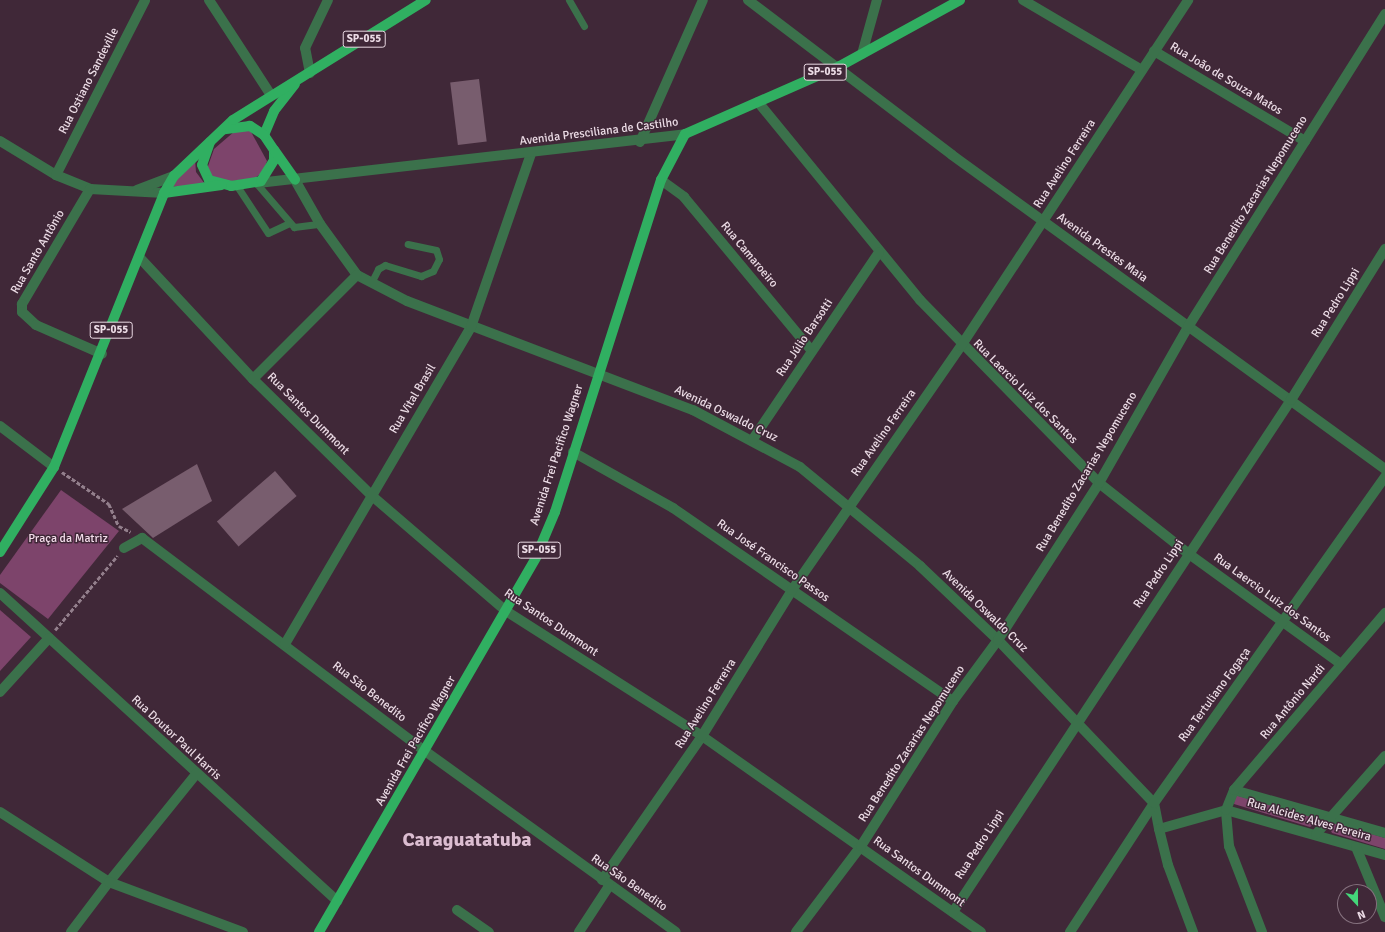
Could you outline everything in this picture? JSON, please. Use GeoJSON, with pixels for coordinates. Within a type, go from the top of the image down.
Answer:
{"type":"FeatureCollection","features":[{"type":"Feature","properties":{"kind":"main road","name":"SP-055"},"geometry":{"type":"LineString","coordinates":[[0,552],[54,466],[102,354],[164,193],[174,176],[211,138],[222,129],[271,95],[305,76],[426,0]]}},
{"type":"Feature","properties":{"kind":"main road","name":"Avenida Presciliana de Castilho"},"geometry":{"type":"LineString","coordinates":[[686,134],[840,66],[960,0]]}},
{"type":"Feature","properties":{"kind":"main road","name":"SP-055"},"geometry":{"type":"LineString","coordinates":[[264,135],[274,111],[305,76]]}},
{"type":"Feature","properties":{"kind":"main road"},"geometry":{"type":"LineString","coordinates":[[222,129],[250,126],[264,135],[295,180]]}},
{"type":"Feature","properties":{"kind":"main road","name":"Avenida Frei Pacifico Wagner"},"geometry":{"type":"LineString","coordinates":[[319,932],[506,611],[542,544],[661,180],[686,134]]}},
{"type":"Feature","properties":{"kind":"main road"},"geometry":{"type":"LineString","coordinates":[[211,138],[203,170],[209,180],[221,185]]}},
{"type":"Feature","properties":{"kind":"main road"},"geometry":{"type":"LineString","coordinates":[[164,193],[221,185],[237,186],[257,183],[273,165],[274,150]]}},
{"type":"Feature","properties":{"kind":"street","name":"Rua Ostiano Sandeville"},"geometry":{"type":"LineString","coordinates":[[56,175],[145,0]]}},
{"type":"Feature","properties":{"kind":"street"},"geometry":{"type":"LineString","coordinates":[[209,0],[271,95]]}},
{"type":"Feature","properties":{"kind":"street"},"geometry":{"type":"LineString","coordinates":[[305,76],[305,48],[328,0]]}},
{"type":"Feature","properties":{"kind":"street"},"geometry":{"type":"LineString","coordinates":[[640,142],[703,0]]}},
{"type":"Feature","properties":{"kind":"street","name":"Avenida Prestes Maia"},"geometry":{"type":"LineString","coordinates":[[748,0],[840,66],[1043,221],[1385,469]]}},
{"type":"Feature","properties":{"kind":"street"},"geometry":{"type":"LineString","coordinates":[[862,54],[877,0]]}},
{"type":"Feature","properties":{"kind":"street"},"geometry":{"type":"LineString","coordinates":[[1023,0],[1142,70]]}},
{"type":"Feature","properties":{"kind":"street","name":"Rua Avelino Ferreira"},"geometry":{"type":"LineString","coordinates":[[579,932],[605,883],[702,736],[792,590],[848,507],[961,346],[1188,0]]}},
{"type":"Feature","properties":{"kind":"street","name":"Rua Benedito Zacarias Nepomuceno"},"geometry":{"type":"LineString","coordinates":[[796,932],[861,846],[953,701],[998,640],[1098,483],[1188,327],[1385,14]]}},
{"type":"Feature","properties":{"kind":"street","name":"Rua João de Souza Matos"},"geometry":{"type":"LineString","coordinates":[[1154,52],[1305,141]]}},
{"type":"Feature","properties":{"kind":"street","name":"Rua Laercio Luiz dos Santos"},"geometry":{"type":"LineString","coordinates":[[758,102],[879,252],[961,346],[1098,483],[1189,554],[1341,664]]}},
{"type":"Feature","properties":{"kind":"street","name":"Avenida Presciliana de Castilho"},"geometry":{"type":"LineString","coordinates":[[257,183],[640,142],[686,134]]}},
{"type":"Feature","properties":{"kind":"street"},"geometry":{"type":"LineString","coordinates":[[0,141],[56,175],[90,189],[164,193]]}},
{"type":"Feature","properties":{"kind":"street","name":"Rua Vital Brasil"},"geometry":{"type":"LineString","coordinates":[[285,644],[371,495],[472,327],[531,154]]}},
{"type":"Feature","properties":{"kind":"street"},"geometry":{"type":"LineString","coordinates":[[135,191],[174,176]]}},
{"type":"Feature","properties":{"kind":"street","name":"Avenida Oswaldo Cruz"},"geometry":{"type":"LineString","coordinates":[[295,180],[320,224],[357,275],[371,283],[472,327],[597,372],[693,410],[753,439],[800,467],[920,566],[998,640],[1077,720],[1154,803]]}},
{"type":"Feature","properties":{"kind":"street","name":"Rua Camaroeiro"},"geometry":{"type":"LineString","coordinates":[[661,180],[684,197],[812,351]]}},
{"type":"Feature","properties":{"kind":"street","name":"Rua Santo Antônio"},"geometry":{"type":"LineString","coordinates":[[90,189],[22,304],[22,312],[36,325],[102,354]]}},
{"type":"Feature","properties":{"kind":"street","name":"Rua Pedro Lippi"},"geometry":{"type":"LineString","coordinates":[[953,912],[1077,720],[1291,400],[1385,250]]}},
{"type":"Feature","properties":{"kind":"street","name":"Rua Júlio Barsotti"},"geometry":{"type":"LineString","coordinates":[[753,439],[879,252]]}},
{"type":"Feature","properties":{"kind":"street","name":"Rua Santos Dummont"},"geometry":{"type":"LineString","coordinates":[[140,258],[253,379],[371,495],[506,611],[702,736],[861,846],[981,932]]}},
{"type":"Feature","properties":{"kind":"street"},"geometry":{"type":"LineString","coordinates":[[253,379],[357,275]]}},
{"type":"Feature","properties":{"kind":"street"},"geometry":{"type":"LineString","coordinates":[[0,426],[54,466]]}},
{"type":"Feature","properties":{"kind":"street","name":"Rua José Francisco Passos"},"geometry":{"type":"LineString","coordinates":[[573,452],[673,508],[953,701]]}},
{"type":"Feature","properties":{"kind":"street","name":"Rua Tertuliano Fogaça"},"geometry":{"type":"LineString","coordinates":[[1070,932],[1154,803],[1385,477]]}},
{"type":"Feature","properties":{"kind":"street"},"geometry":{"type":"LineString","coordinates":[[124,548],[142,538]]}},
{"type":"Feature","properties":{"kind":"street","name":"Rua São Benedito"},"geometry":{"type":"LineString","coordinates":[[142,538],[285,644],[425,751],[605,883],[676,932]]}},
{"type":"Feature","properties":{"kind":"street","name":"Rua Doutor Paul Harris"},"geometry":{"type":"LineString","coordinates":[[0,592],[196,774],[337,901]]}},
{"type":"Feature","properties":{"kind":"street","name":"Rua Antônio Nardi"},"geometry":{"type":"LineString","coordinates":[[1226,810],[1234,790],[1385,613]]}},
{"type":"Feature","properties":{"kind":"street"},"geometry":{"type":"LineString","coordinates":[[0,692],[49,638]]}},
{"type":"Feature","properties":{"kind":"street"},"geometry":{"type":"LineString","coordinates":[[1316,834],[1333,818],[1385,756]]}},
{"type":"Feature","properties":{"kind":"street"},"geometry":{"type":"LineString","coordinates":[[71,932],[109,882],[196,774]]}},
{"type":"Feature","properties":{"kind":"street","name":"Rua Alcides Alves Pereira"},"geometry":{"type":"LineString","coordinates":[[1234,790],[1385,834]]}},
{"type":"Feature","properties":{"kind":"street"},"geometry":{"type":"LineString","coordinates":[[1154,803],[1168,865],[1193,932]]}},
{"type":"Feature","properties":{"kind":"street"},"geometry":{"type":"LineString","coordinates":[[1159,829],[1226,810],[1228,846],[1262,932]]}},
{"type":"Feature","properties":{"kind":"street","name":"Rua Alcides Alves Pereira"},"geometry":{"type":"LineString","coordinates":[[1226,810],[1316,834],[1385,855]]}},
{"type":"Feature","properties":{"kind":"street"},"geometry":{"type":"LineString","coordinates":[[0,812],[109,882],[243,932]]}},
{"type":"Feature","properties":{"kind":"street"},"geometry":{"type":"LineString","coordinates":[[1356,847],[1385,917]]}},
{"type":"Feature","properties":{"kind":"street"},"geometry":{"type":"LineString","coordinates":[[457,910],[489,932]]}},
{"type":"Feature","properties":{"kind":"lane"},"geometry":{"type":"LineString","coordinates":[[569,0],[584,26]]}},
{"type":"Feature","properties":{"kind":"lane"},"geometry":{"type":"LineString","coordinates":[[257,183],[289,223],[299,229],[320,224]]}},
{"type":"Feature","properties":{"kind":"lane"},"geometry":{"type":"LineString","coordinates":[[237,186],[268,233],[289,223]]}},
{"type":"Feature","properties":{"kind":"lane"},"geometry":{"type":"LineString","coordinates":[[371,283],[378,269],[385,265],[421,276],[433,271],[439,259],[436,250],[408,244]]}},
{"type":"Feature","properties":{"kind":"path"},"geometry":{"type":"LineString","coordinates":[[54,466],[109,504],[119,526],[142,538]]}},
{"type":"Feature","properties":{"kind":"path"},"geometry":{"type":"LineString","coordinates":[[49,638],[124,548]]}},
{"type":"Feature","properties":{"kind":"green space"},"geometry":{"type":"Polygon","coordinates":[[[250,130],[267,161],[263,172],[255,178],[226,182],[212,177],[207,169],[214,149],[235,131],[250,130]]]}},
{"type":"Feature","properties":{"kind":"green space"},"geometry":{"type":"Polygon","coordinates":[[[195,159],[196,172],[205,184],[171,187],[195,159]]]}},
{"type":"Feature","properties":{"kind":"green space","name":"Praça da Matriz"},"geometry":{"type":"Polygon","coordinates":[[[61,490],[119,531],[48,619],[0,583],[0,575],[61,490]]]}},
{"type":"Feature","properties":{"kind":"green space"},"geometry":{"type":"Polygon","coordinates":[[[0,610],[31,637],[0,671],[0,610]]]}},
{"type":"Feature","properties":{"kind":"green space"},"geometry":{"type":"Polygon","coordinates":[[[1235,795],[1313,817],[1315,824],[1310,827],[1234,804],[1235,795]]]}},
{"type":"Feature","properties":{"kind":"green space"},"geometry":{"type":"Polygon","coordinates":[[[1335,823],[1385,838],[1385,849],[1332,833],[1329,826],[1335,823]]]}},
{"type":"Feature","properties":{"kind":"building"},"geometry":{"type":"Polygon","coordinates":[[[479,79],[487,142],[458,145],[450,83],[479,79]]]}},
{"type":"Feature","properties":{"kind":"building"},"geometry":{"type":"Polygon","coordinates":[[[197,464],[212,501],[153,538],[122,509],[197,464]]]}},
{"type":"Feature","properties":{"kind":"building"},"geometry":{"type":"Polygon","coordinates":[[[275,471],[297,496],[239,546],[217,522],[275,471]]]}},
{"type":"Feature","properties":{"kind":"district","name":"Caraguatatuba"},"geometry":{"type":"Point","coordinates":[467,839]}}]}
